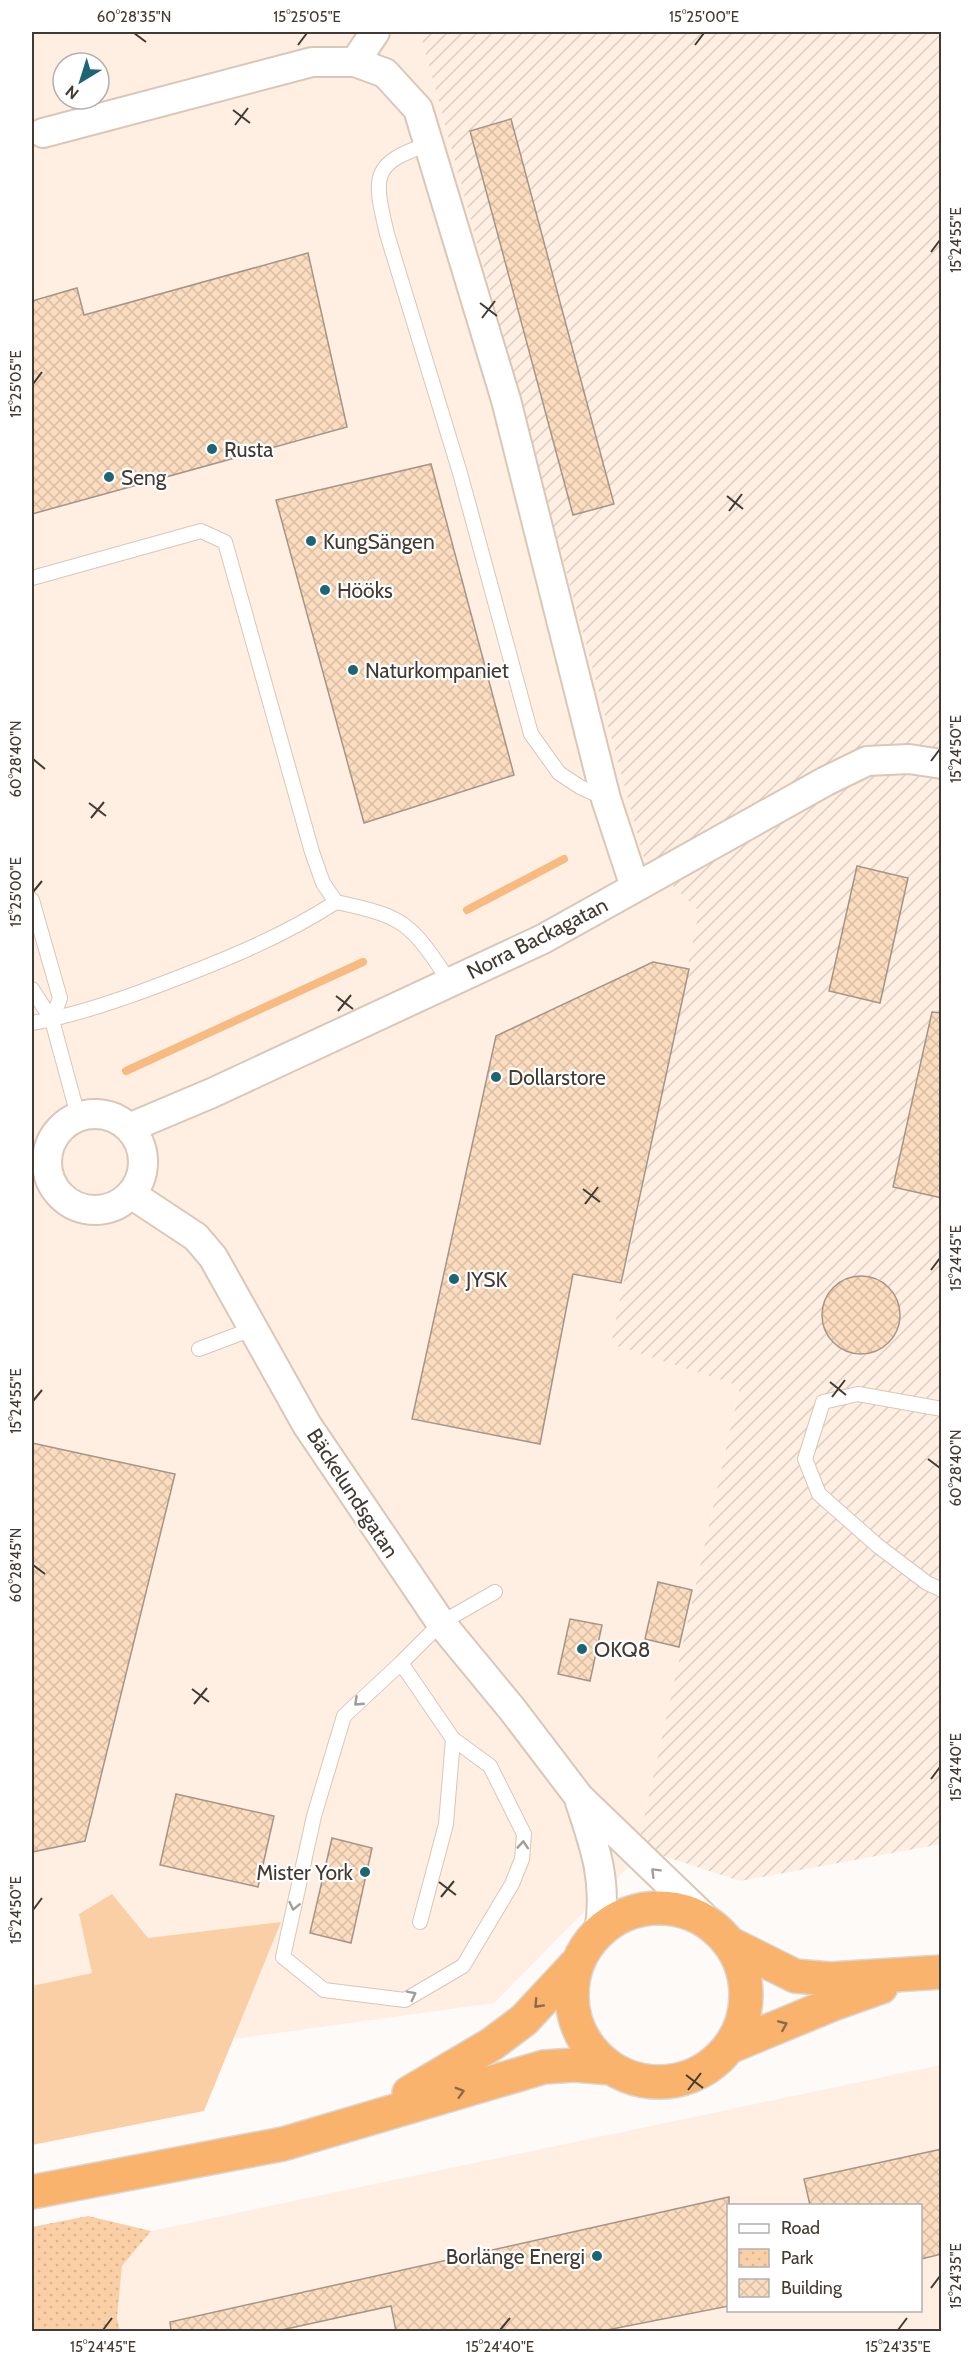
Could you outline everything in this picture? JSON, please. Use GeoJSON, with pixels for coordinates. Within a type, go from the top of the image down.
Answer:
{"type":"FeatureCollection","features":[{"type":"Feature","properties":{"kind":"highway"},"geometry":{"type":"LineString","coordinates":[[363,2120],[492,2044],[524,2020],[578,1962],[599,1931],[620,1917],[643,1909],[660,1908],[692,1914],[721,1935],[795,1976],[830,1979],[930,1972]]}},
{"type":"Feature","properties":{"kind":"highway"},"geometry":{"type":"LineString","coordinates":[[578,1962],[573,1981],[575,2021],[595,2055],[611,2068],[641,2081],[674,2081],[705,2070],[729,2047],[739,2031],[747,1995],[739,1959],[721,1935]]}},
{"type":"Feature","properties":{"kind":"highway"},"geometry":{"type":"LineString","coordinates":[[729,2047],[833,2004],[930,1972]]}},
{"type":"Feature","properties":{"kind":"highway"},"geometry":{"type":"LineString","coordinates":[[32,2192],[284,2144],[544,2067],[574,2065],[611,2068]]}},
{"type":"Feature","properties":{"kind":"street"},"geometry":{"type":"LineString","coordinates":[[355,62],[375,32]]}},
{"type":"Feature","properties":{"kind":"street"},"geometry":{"type":"LineString","coordinates":[[37,135],[312,62],[355,62],[385,73],[418,109],[506,400],[606,799],[636,887]]}},
{"type":"Feature","properties":{"kind":"street","name":"Norra Backagatan"},"geometry":{"type":"LineString","coordinates":[[129,1128],[212,1093],[543,939],[826,781],[867,761],[909,759],[942,764]]}},
{"type":"Feature","properties":{"kind":"street"},"geometry":{"type":"LineString","coordinates":[[105,1115],[129,1128],[138,1140],[142,1154],[141,1175],[131,1194],[119,1204],[103,1210],[87,1210],[71,1204],[41,1184],[54,1135],[65,1124],[78,1116],[105,1115]]}},
{"type":"Feature","properties":{"kind":"street","name":"Bäckelundsgatan"},"geometry":{"type":"LineString","coordinates":[[131,1194],[196,1237],[213,1257],[255,1328],[307,1425],[441,1623],[512,1709],[579,1797],[721,1935]]}},
{"type":"Feature","properties":{"kind":"street","name":"Bäckelundsgatan"},"geometry":{"type":"LineString","coordinates":[[579,1797],[599,1858],[603,1884],[604,1906],[599,1931]]}},
{"type":"Feature","properties":{"kind":"lane"},"geometry":{"type":"LineString","coordinates":[[430,144],[409,151],[386,164],[379,177],[379,198],[387,234],[460,473],[531,734],[559,773],[580,787],[606,799]]}},
{"type":"Feature","properties":{"kind":"lane"},"geometry":{"type":"LineString","coordinates":[[32,578],[201,531],[225,542],[312,852],[323,883],[336,902]]}},
{"type":"Feature","properties":{"kind":"lane"},"geometry":{"type":"LineString","coordinates":[[32,900],[60,998],[52,1020]]}},
{"type":"Feature","properties":{"kind":"lane"},"geometry":{"type":"LineString","coordinates":[[32,1023],[52,1020],[129,997],[206,968],[260,944],[336,902],[382,912],[405,923],[425,945],[450,982]]}},
{"type":"Feature","properties":{"kind":"lane"},"geometry":{"type":"LineString","coordinates":[[32,989],[52,1020],[78,1116]]}},
{"type":"Feature","properties":{"kind":"lane"},"geometry":{"type":"LineString","coordinates":[[199,1350],[255,1328]]}},
{"type":"Feature","properties":{"kind":"lane"},"geometry":{"type":"LineString","coordinates":[[942,1408],[858,1394],[823,1402],[805,1459],[819,1494],[878,1546],[927,1583],[942,1590]]}},
{"type":"Feature","properties":{"kind":"lane"},"geometry":{"type":"LineString","coordinates":[[401,1663],[453,1739],[490,1766],[524,1834],[522,1859],[512,1884],[462,1966],[405,2000],[324,1990],[283,1957],[314,1816],[344,1716],[441,1623],[495,1592]]}},
{"type":"Feature","properties":{"kind":"lane"},"geometry":{"type":"LineString","coordinates":[[420,1922],[446,1824],[453,1739]]}},
{"type":"Feature","properties":{"kind":"shaded area"},"geometry":{"type":"Polygon","coordinates":[[[32,32],[420,32],[644,858],[699,911],[611,1344],[740,1385],[640,1836],[645,1850],[494,2003],[32,2067],[32,32]]]}},
{"type":"Feature","properties":{"kind":"shaded area"},"geometry":{"type":"Polygon","coordinates":[[[420,32],[941,32],[941,1844],[740,1881],[645,1850],[640,1836],[740,1386],[611,1344],[699,911],[644,858],[420,32]]]}},
{"type":"Feature","properties":{"kind":"shaded area"},"geometry":{"type":"Polygon","coordinates":[[[941,2065],[941,2331],[120,2332],[117,2318],[122,2266],[151,2231],[941,2065]]]}},
{"type":"Feature","properties":{"kind":"green space"},"geometry":{"type":"Polygon","coordinates":[[[112,1894],[148,1938],[281,1922],[204,2111],[32,2145],[32,1986],[92,1973],[79,1914],[112,1894]]]}},
{"type":"Feature","properties":{"kind":"green space"},"geometry":{"type":"Polygon","coordinates":[[[88,2216],[151,2231],[122,2266],[117,2318],[120,2331],[32,2331],[32,2227],[88,2216]]]}},
{"type":"Feature","properties":{"kind":"building"},"geometry":{"type":"Polygon","coordinates":[[[511,119],[614,504],[573,515],[470,131],[511,119]]]}},
{"type":"Feature","properties":{"kind":"building"},"geometry":{"type":"Polygon","coordinates":[[[308,253],[347,427],[32,514],[32,301],[77,288],[84,315],[308,253]]]}},
{"type":"Feature","properties":{"kind":"building"},"geometry":{"type":"Polygon","coordinates":[[[431,464],[514,775],[364,823],[276,500],[431,464]]]}},
{"type":"Feature","properties":{"kind":"building"},"geometry":{"type":"Polygon","coordinates":[[[857,866],[908,878],[880,1003],[829,991],[857,866]]]}},
{"type":"Feature","properties":{"kind":"building"},"geometry":{"type":"Polygon","coordinates":[[[653,962],[689,969],[621,1283],[573,1274],[540,1444],[412,1419],[496,1036],[653,962]]]}},
{"type":"Feature","properties":{"kind":"building"},"geometry":{"type":"Polygon","coordinates":[[[932,1012],[942,1013],[942,1198],[893,1187],[932,1012]]]}},
{"type":"Feature","properties":{"kind":"building"},"geometry":{"type":"Polygon","coordinates":[[[861,1276],[876,1279],[889,1287],[897,1300],[900,1315],[897,1330],[889,1343],[876,1351],[861,1354],[846,1351],[833,1343],[825,1330],[822,1315],[825,1300],[833,1287],[846,1279],[861,1276]]]}},
{"type":"Feature","properties":{"kind":"building"},"geometry":{"type":"Polygon","coordinates":[[[32,1443],[175,1474],[85,1841],[32,1852],[32,1443]]]}},
{"type":"Feature","properties":{"kind":"building"},"geometry":{"type":"Polygon","coordinates":[[[658,1582],[692,1590],[679,1647],[645,1639],[658,1582]]]}},
{"type":"Feature","properties":{"kind":"building"},"geometry":{"type":"Polygon","coordinates":[[[570,1619],[602,1625],[590,1681],[558,1674],[570,1619]]]}},
{"type":"Feature","properties":{"kind":"building"},"geometry":{"type":"Polygon","coordinates":[[[176,1794],[274,1816],[258,1887],[160,1865],[176,1794]]]}},
{"type":"Feature","properties":{"kind":"building"},"geometry":{"type":"Polygon","coordinates":[[[332,1838],[372,1848],[351,1943],[310,1933],[332,1838]]]}},
{"type":"Feature","properties":{"kind":"building"},"geometry":{"type":"Polygon","coordinates":[[[942,2149],[942,2254],[922,2259],[922,2204],[810,2204],[804,2179],[942,2149]]]}},
{"type":"Feature","properties":{"kind":"building","name":"Borlänge Energi"},"geometry":{"type":"Polygon","coordinates":[[[729,2197],[729,2204],[727,2204],[727,2306],[602,2331],[396,2331],[391,2306],[277,2331],[171,2331],[170,2322],[729,2197]]]}},
{"type":"Feature","properties":{"kind":"waterway"},"geometry":{"type":"LineString","coordinates":[[467,910],[564,859]]}},
{"type":"Feature","properties":{"kind":"waterway"},"geometry":{"type":"LineString","coordinates":[[126,1071],[363,962]]}},
{"type":"Feature","properties":{"kind":"place","name":"Rusta"},"geometry":{"type":"Point","coordinates":[212,449]}},
{"type":"Feature","properties":{"kind":"place","name":"Seng"},"geometry":{"type":"Point","coordinates":[109,477]}},
{"type":"Feature","properties":{"kind":"place","name":"KungSängen"},"geometry":{"type":"Point","coordinates":[311,541]}},
{"type":"Feature","properties":{"kind":"place","name":"Hööks"},"geometry":{"type":"Point","coordinates":[325,590]}},
{"type":"Feature","properties":{"kind":"place","name":"Naturkompaniet"},"geometry":{"type":"Point","coordinates":[353,670]}},
{"type":"Feature","properties":{"kind":"place","name":"Dollarstore"},"geometry":{"type":"Point","coordinates":[496,1077]}},
{"type":"Feature","properties":{"kind":"place","name":"JYSK"},"geometry":{"type":"Point","coordinates":[454,1279]}},
{"type":"Feature","properties":{"kind":"place","name":"OKQ8"},"geometry":{"type":"Point","coordinates":[582,1649]}},
{"type":"Feature","properties":{"kind":"place","name":"Mister York"},"geometry":{"type":"Point","coordinates":[365,1872]}},
{"type":"Feature","properties":{"kind":"place","name":"Borlänge Energi"},"geometry":{"type":"Point","coordinates":[597,2256]}}]}
